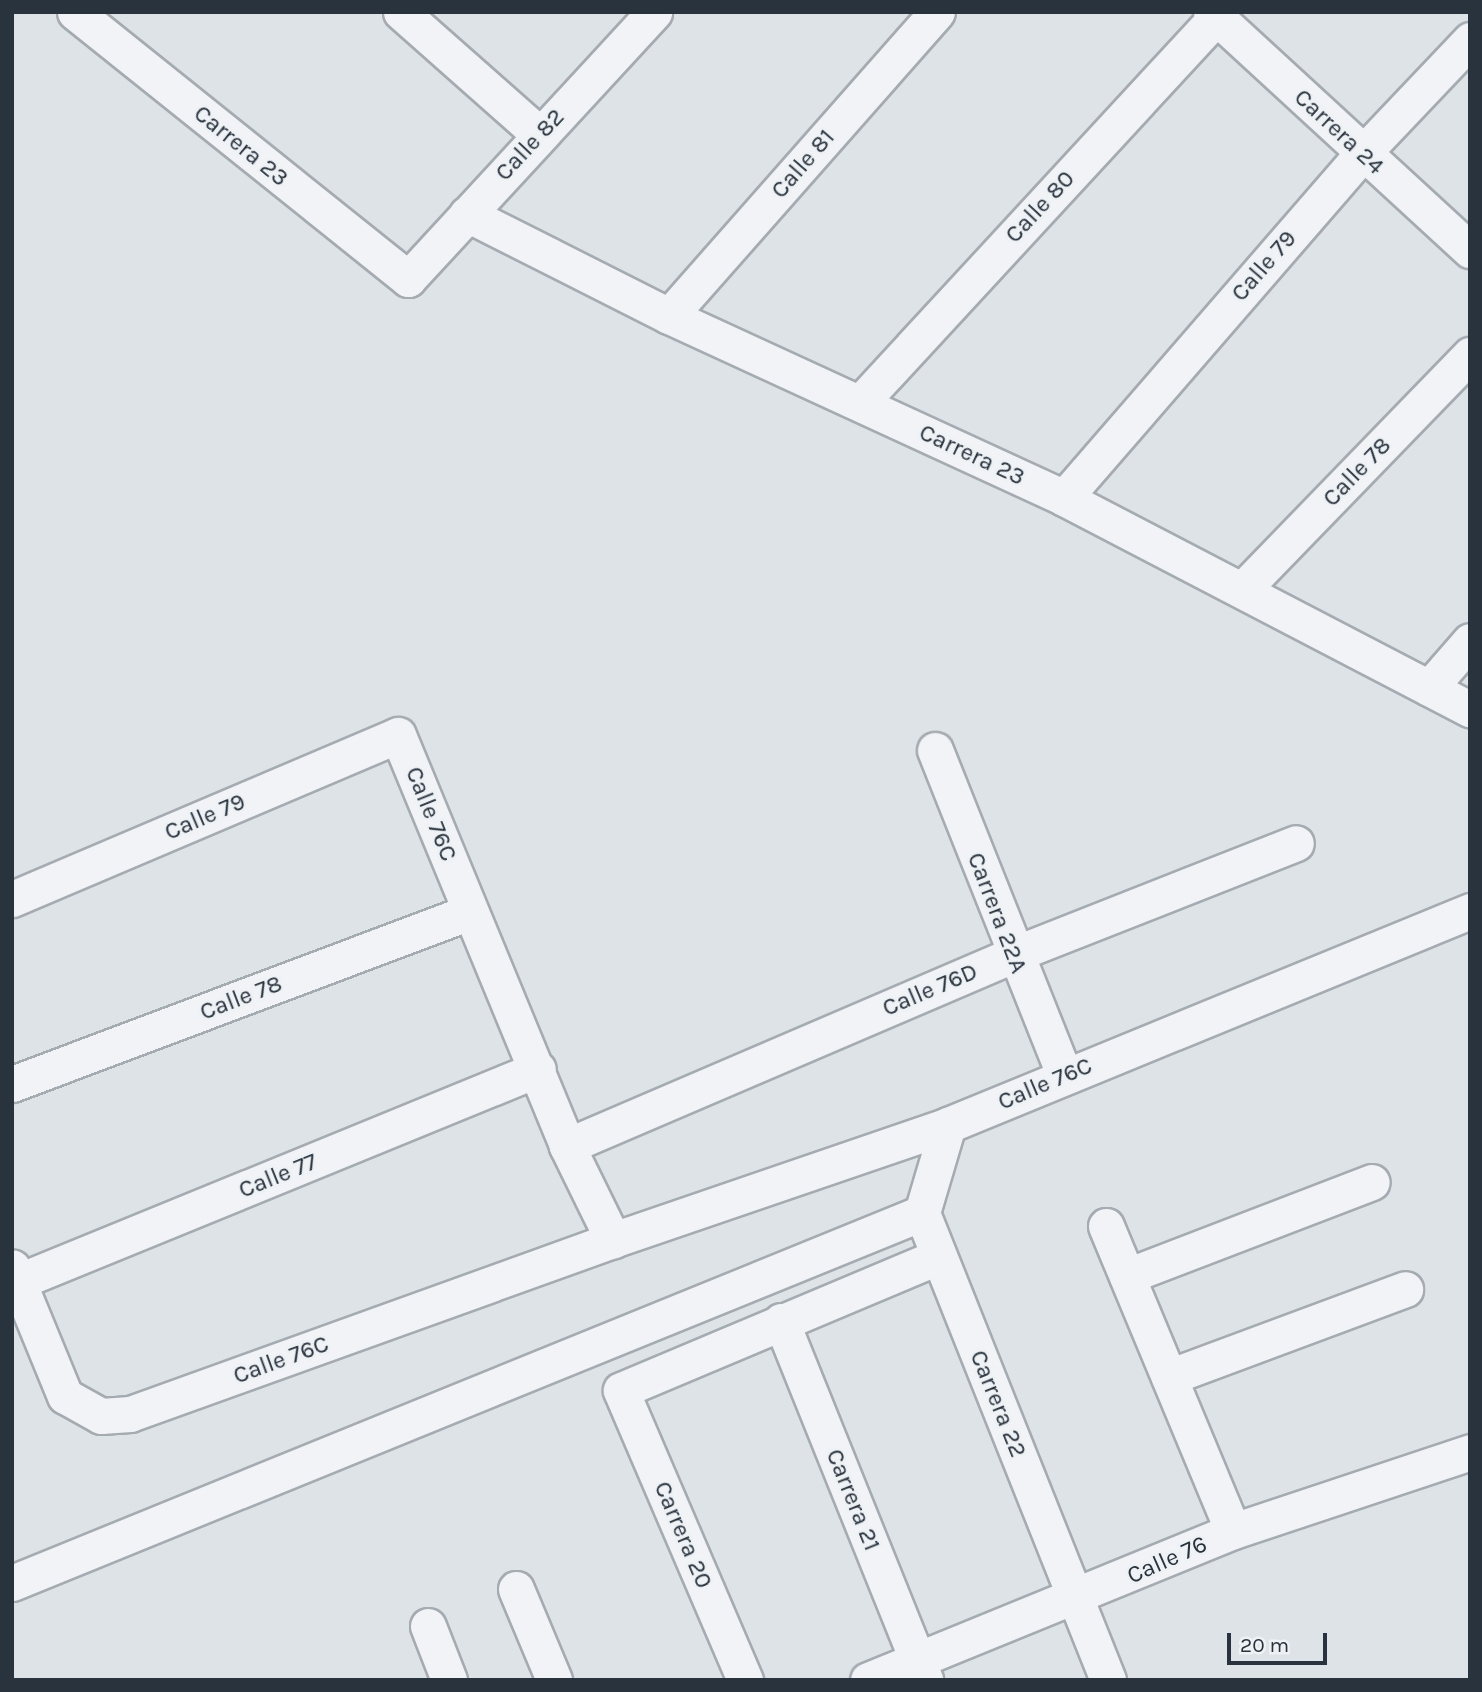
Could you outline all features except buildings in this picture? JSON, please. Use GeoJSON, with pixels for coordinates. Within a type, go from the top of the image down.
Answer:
{"type":"FeatureCollection","features":[{"type":"Feature","properties":{"kind":"street","name":"Carrera 23"},"geometry":{"type":"LineString","coordinates":[[75,12],[408,279]]}},
{"type":"Feature","properties":{"kind":"street"},"geometry":{"type":"LineString","coordinates":[[401,12],[539,134]]}},
{"type":"Feature","properties":{"kind":"street","name":"Calle 82"},"geometry":{"type":"LineString","coordinates":[[408,279],[654,12]]}},
{"type":"Feature","properties":{"kind":"street","name":"Calle 81"},"geometry":{"type":"LineString","coordinates":[[669,316],[937,12]]}},
{"type":"Feature","properties":{"kind":"street","name":"Carrera 24"},"geometry":{"type":"LineString","coordinates":[[1216,14],[1362,154],[1470,250]]}},
{"type":"Feature","properties":{"kind":"street","name":"Calle 80"},"geometry":{"type":"LineString","coordinates":[[860,402],[1216,14]]}},
{"type":"Feature","properties":{"kind":"street","name":"Calle 79"},"geometry":{"type":"LineString","coordinates":[[1065,498],[1362,154],[1470,40]]}},
{"type":"Feature","properties":{"kind":"street","name":"Carrera 23"},"geometry":{"type":"LineString","coordinates":[[467,214],[669,316],[1065,498],[1470,709]]}},
{"type":"Feature","properties":{"kind":"street","name":"Calle 78"},"geometry":{"type":"LineString","coordinates":[[1243,589],[1470,355]]}},
{"type":"Feature","properties":{"kind":"street"},"geometry":{"type":"LineString","coordinates":[[1429,688],[1470,640]]}},
{"type":"Feature","properties":{"kind":"street","name":"Calle 79"},"geometry":{"type":"LineString","coordinates":[[12,900],[398,735]]}},
{"type":"Feature","properties":{"kind":"street","name":"Calle 76C"},"geometry":{"type":"LineString","coordinates":[[398,735],[538,1069],[567,1146],[613,1240]]}},
{"type":"Feature","properties":{"kind":"street","name":"Carrera 22A"},"geometry":{"type":"LineString","coordinates":[[935,750],[1012,955],[1064,1074]]}},
{"type":"Feature","properties":{"kind":"street","name":"Calle 76D"},"geometry":{"type":"LineString","coordinates":[[567,1146],[1012,955],[1296,843]]}},
{"type":"Feature","properties":{"kind":"street","name":"Calle 76C"},"geometry":{"type":"LineString","coordinates":[[14,1278],[65,1396],[101,1416],[130,1414],[613,1240],[948,1125],[1064,1074],[1470,911]]}},
{"type":"Feature","properties":{"kind":"street","name":"Calle 78"},"geometry":{"type":"LineString","coordinates":[[12,1084],[470,912]]}},
{"type":"Feature","properties":{"kind":"street","name":"Calle 77"},"geometry":{"type":"LineString","coordinates":[[14,1278],[538,1069]]}},
{"type":"Feature","properties":{"kind":"street"},"geometry":{"type":"LineString","coordinates":[[12,1583],[922,1213],[948,1125]]}},
{"type":"Feature","properties":{"kind":"street"},"geometry":{"type":"LineString","coordinates":[[1127,1276],[1372,1182]]}},
{"type":"Feature","properties":{"kind":"street","name":"Carrera 22"},"geometry":{"type":"LineString","coordinates":[[922,1213],[1108,1680]]}},
{"type":"Feature","properties":{"kind":"street"},"geometry":{"type":"LineString","coordinates":[[1106,1226],[1233,1531]]}},
{"type":"Feature","properties":{"kind":"street"},"geometry":{"type":"LineString","coordinates":[[781,1321],[938,1257]]}},
{"type":"Feature","properties":{"kind":"street"},"geometry":{"type":"LineString","coordinates":[[1169,1377],[1405,1289]]}},
{"type":"Feature","properties":{"kind":"street","name":"Carrera 20"},"geometry":{"type":"LineString","coordinates":[[745,1680],[621,1390],[781,1321]]}},
{"type":"Feature","properties":{"kind":"street","name":"Carrera 21"},"geometry":{"type":"LineString","coordinates":[[781,1321],[921,1670]]}},
{"type":"Feature","properties":{"kind":"street","name":"Calle 76"},"geometry":{"type":"LineString","coordinates":[[868,1680],[921,1670],[1233,1531],[1470,1452]]}},
{"type":"Feature","properties":{"kind":"street"},"geometry":{"type":"LineString","coordinates":[[516,1589],[554,1680]]}},
{"type":"Feature","properties":{"kind":"street"},"geometry":{"type":"LineString","coordinates":[[428,1626],[449,1680]]}}]}
